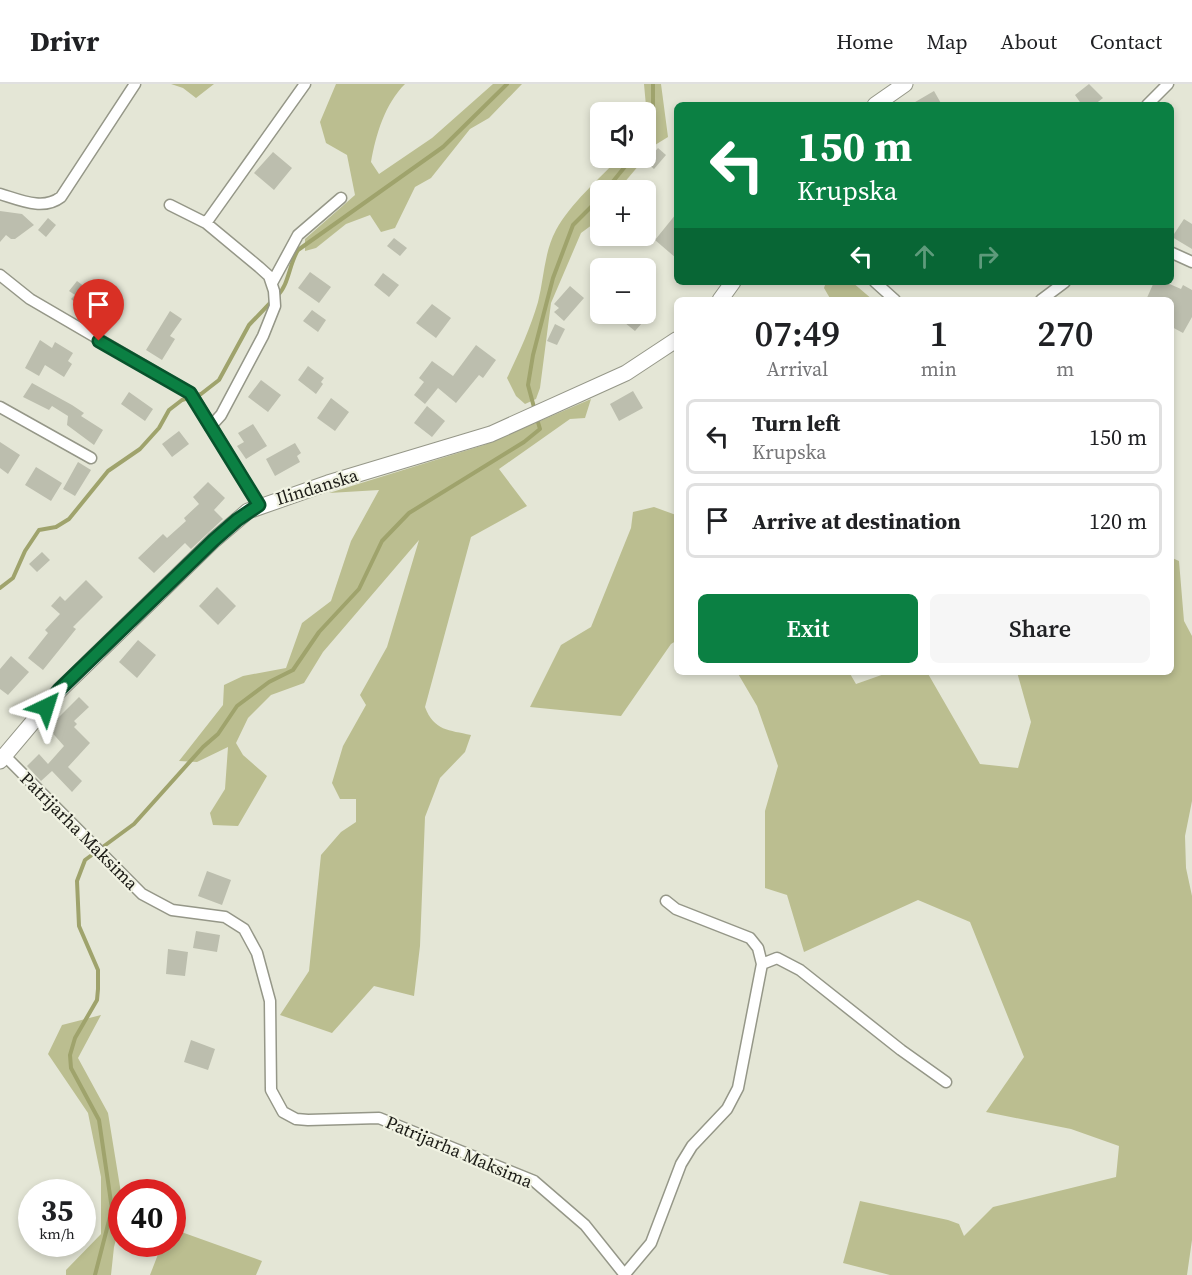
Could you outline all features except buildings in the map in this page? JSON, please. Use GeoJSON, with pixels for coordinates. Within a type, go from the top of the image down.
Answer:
{"type":"FeatureCollection","features":[{"type":"Feature","properties":{"kind":"street"},"geometry":{"type":"LineString","coordinates":[[0,194],[30,204],[54,203],[62,197],[135,84]]}},
{"type":"Feature","properties":{"kind":"street"},"geometry":{"type":"LineString","coordinates":[[206,223],[305,84]]}},
{"type":"Feature","properties":{"kind":"street"},"geometry":{"type":"LineString","coordinates":[[879,102],[905,84]]}},
{"type":"Feature","properties":{"kind":"street"},"geometry":{"type":"LineString","coordinates":[[1150,102],[1168,84]]}},
{"type":"Feature","properties":{"kind":"street"},"geometry":{"type":"LineString","coordinates":[[273,287],[298,235],[341,198]]}},
{"type":"Feature","properties":{"kind":"street"},"geometry":{"type":"LineString","coordinates":[[170,205],[206,223],[259,267],[273,287],[275,306],[263,336],[221,415],[210,427]]}},
{"type":"Feature","properties":{"kind":"street"},"geometry":{"type":"LineString","coordinates":[[1174,254],[1192,262]]}},
{"type":"Feature","properties":{"kind":"street"},"geometry":{"type":"LineString","coordinates":[[0,274],[30,299],[190,393],[259,505]]}},
{"type":"Feature","properties":{"kind":"street"},"geometry":{"type":"LineString","coordinates":[[878,285],[892,297]]}},
{"type":"Feature","properties":{"kind":"street"},"geometry":{"type":"LineString","coordinates":[[1045,297],[1061,285]]}},
{"type":"Feature","properties":{"kind":"street","name":"Ilindanska"},"geometry":{"type":"LineString","coordinates":[[3,759],[59,690],[214,540],[259,505],[491,434],[626,373],[674,341]]}},
{"type":"Feature","properties":{"kind":"street"},"geometry":{"type":"LineString","coordinates":[[0,407],[91,458]]}},
{"type":"Feature","properties":{"kind":"street","name":"Patrijarha Maksima"},"geometry":{"type":"LineString","coordinates":[[3,759],[142,894],[172,910],[225,917],[244,928],[257,953],[270,1001],[271,1090],[284,1112],[296,1119],[309,1120],[379,1118],[534,1181],[585,1225],[625,1275]]}},
{"type":"Feature","properties":{"kind":"street"},"geometry":{"type":"LineString","coordinates":[[625,1275],[651,1243],[681,1164],[692,1146],[727,1109],[738,1088],[762,964],[758,948],[750,938],[676,909],[666,901]]}},
{"type":"Feature","properties":{"kind":"street"},"geometry":{"type":"LineString","coordinates":[[762,964],[777,958],[800,970],[901,1050],[946,1082]]}},
{"type":"Feature","properties":{"kind":"green space"},"geometry":{"type":"Polygon","coordinates":[[[171,84],[214,84],[196,98],[183,88],[171,84]]]}},
{"type":"Feature","properties":{"kind":"green space"},"geometry":{"type":"Polygon","coordinates":[[[336,84],[405,84],[392,101],[382,120],[371,162],[379,174],[432,138],[493,84],[522,84],[489,118],[470,129],[431,178],[415,187],[395,228],[381,232],[370,215],[346,224],[316,248],[305,251],[305,239],[355,195],[347,155],[326,143],[320,122],[336,84]]]}},
{"type":"Feature","properties":{"kind":"green space"},"geometry":{"type":"Polygon","coordinates":[[[644,84],[661,84],[668,137],[656,144],[656,102],[646,102],[644,84]]]}},
{"type":"Feature","properties":{"kind":"green space"},"geometry":{"type":"Polygon","coordinates":[[[609,168],[637,168],[626,180],[597,180],[609,168]]]}},
{"type":"Feature","properties":{"kind":"green space"},"geometry":{"type":"Polygon","coordinates":[[[590,187],[590,226],[581,233],[551,303],[540,388],[536,399],[525,404],[516,396],[507,378],[535,312],[552,238],[569,210],[590,187]]]}},
{"type":"Feature","properties":{"kind":"green space"},"geometry":{"type":"Polygon","coordinates":[[[825,285],[856,285],[870,297],[829,297],[824,288],[825,285]]]}},
{"type":"Feature","properties":{"kind":"green space"},"geometry":{"type":"Polygon","coordinates":[[[591,399],[585,418],[570,419],[499,469],[527,506],[471,537],[425,707],[438,725],[471,735],[465,752],[440,778],[425,817],[420,946],[414,996],[374,986],[332,1033],[280,1015],[309,971],[321,855],[341,832],[356,822],[356,799],[340,799],[332,783],[343,746],[366,705],[360,695],[387,647],[419,540],[323,652],[304,683],[271,695],[248,718],[236,743],[243,755],[267,776],[238,826],[213,825],[210,813],[225,789],[228,747],[197,762],[179,761],[223,705],[224,685],[243,676],[286,668],[302,623],[331,601],[351,541],[379,490],[329,493],[484,445],[591,399]]]}},
{"type":"Feature","properties":{"kind":"green space"},"geometry":{"type":"Polygon","coordinates":[[[654,507],[674,514],[674,642],[621,716],[530,707],[561,645],[591,627],[631,528],[633,512],[654,507]]]}},
{"type":"Feature","properties":{"kind":"green space"},"geometry":{"type":"Polygon","coordinates":[[[1174,559],[1179,561],[1184,621],[1192,636],[1192,801],[1185,836],[1186,868],[1192,896],[1192,1240],[1187,1275],[890,1275],[843,1263],[860,1201],[948,1220],[959,1224],[964,1236],[993,1207],[1116,1177],[1119,1146],[1071,1129],[986,1112],[1024,1057],[970,922],[918,900],[804,952],[787,895],[765,888],[765,811],[778,766],[757,706],[739,675],[851,675],[856,684],[882,675],[929,675],[980,764],[1018,768],[1031,722],[1018,675],[1174,675],[1174,559]]]}},
{"type":"Feature","properties":{"kind":"green space"},"geometry":{"type":"Polygon","coordinates":[[[101,1015],[78,1058],[108,1113],[119,1179],[108,1179],[108,1257],[113,1257],[111,1275],[66,1275],[66,1270],[79,1257],[96,1257],[96,1239],[101,1234],[101,1177],[88,1113],[48,1054],[62,1025],[101,1015]]]}},
{"type":"Feature","properties":{"kind":"green space"},"geometry":{"type":"Polygon","coordinates":[[[186,1234],[262,1261],[256,1275],[150,1275],[157,1257],[186,1257],[186,1234]]]}},
{"type":"Feature","properties":{"kind":"waterway"},"geometry":{"type":"LineString","coordinates":[[277,296],[284,286],[298,250],[443,147],[507,84]]}},
{"type":"Feature","properties":{"kind":"waterway"},"geometry":{"type":"LineString","coordinates":[[653,84],[653,102]]}},
{"type":"Feature","properties":{"kind":"waterway"},"geometry":{"type":"LineString","coordinates":[[614,180],[624,168]]}},
{"type":"Feature","properties":{"kind":"waterway"},"geometry":{"type":"LineString","coordinates":[[535,411],[528,385],[533,355],[553,278],[573,225],[590,208]]}},
{"type":"Feature","properties":{"kind":"waterway"},"geometry":{"type":"LineString","coordinates":[[0,588],[13,578],[25,551],[39,530],[56,527],[69,519],[108,471],[140,449],[159,428],[169,410],[182,400],[201,394],[219,380],[249,325],[272,301]]}},
{"type":"Feature","properties":{"kind":"waterway"},"geometry":{"type":"LineString","coordinates":[[95,1275],[112,1209],[99,1120],[71,1068],[70,1055],[75,1038],[97,1000],[98,989],[98,970],[79,926],[77,881],[85,860],[134,824],[203,747],[218,734],[237,706],[269,682],[293,670],[319,632],[359,589],[382,541],[409,513],[524,442],[540,429],[537,419]]}},
{"type":"Feature","properties":{"kind":"route"},"geometry":{"type":"LineString","coordinates":[[46,707],[59,690],[214,540],[248,511],[259,505],[190,393],[99,341]]}}]}
